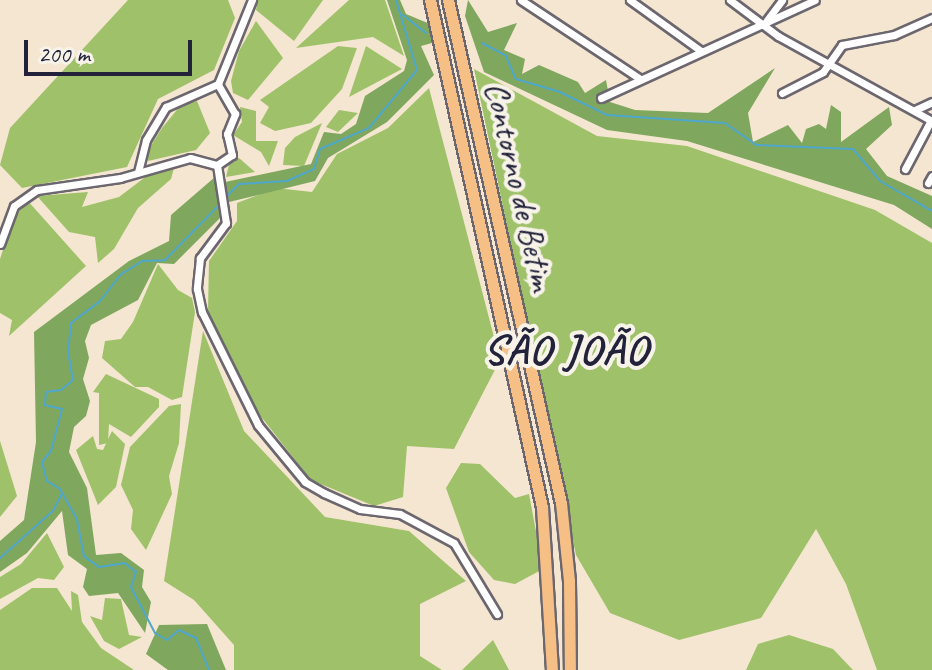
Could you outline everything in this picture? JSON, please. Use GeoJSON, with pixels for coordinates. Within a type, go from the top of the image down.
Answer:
{"type":"FeatureCollection","features":[{"type":"Feature","properties":{"kind":"highway","name":"Contorno de Betim"},"geometry":{"type":"LineString","coordinates":[[430,0],[542,507],[552,670]]}},
{"type":"Feature","properties":{"kind":"highway","name":"Contorno de Betim"},"geometry":{"type":"LineString","coordinates":[[448,0],[561,503],[569,581],[570,670]]}},
{"type":"Feature","properties":{"kind":"street"},"geometry":{"type":"LineString","coordinates":[[138,172],[146,140],[166,107],[218,84],[252,0]]}},
{"type":"Feature","properties":{"kind":"street"},"geometry":{"type":"LineString","coordinates":[[521,0],[639,78]]}},
{"type":"Feature","properties":{"kind":"street"},"geometry":{"type":"LineString","coordinates":[[730,0],[826,63],[932,120],[905,169]]}},
{"type":"Feature","properties":{"kind":"street"},"geometry":{"type":"LineString","coordinates":[[763,24],[782,0]]}},
{"type":"Feature","properties":{"kind":"street"},"geometry":{"type":"LineString","coordinates":[[601,98],[815,0]]}},
{"type":"Feature","properties":{"kind":"street"},"geometry":{"type":"LineString","coordinates":[[633,1],[701,51]]}},
{"type":"Feature","properties":{"kind":"street"},"geometry":{"type":"LineString","coordinates":[[782,93],[823,72],[826,63],[842,45],[894,35],[932,18]]}},
{"type":"Feature","properties":{"kind":"street"},"geometry":{"type":"LineString","coordinates":[[0,244],[14,206],[27,194],[138,172],[190,158],[217,165],[232,155],[227,134],[235,114],[218,84]]}},
{"type":"Feature","properties":{"kind":"street"},"geometry":{"type":"LineString","coordinates":[[915,110],[932,102]]}},
{"type":"Feature","properties":{"kind":"street"},"geometry":{"type":"LineString","coordinates":[[217,165],[226,223],[200,258],[197,289],[202,312],[258,425],[305,482],[360,509],[400,514],[454,543],[497,614]]}},
{"type":"Feature","properties":{"kind":"green space"},"geometry":{"type":"Polygon","coordinates":[[[128,0],[228,0],[235,18],[214,70],[158,99],[127,167],[22,188],[0,165],[10,128],[128,0]]]}},
{"type":"Feature","properties":{"kind":"green space"},"geometry":{"type":"Polygon","coordinates":[[[258,0],[323,0],[294,41],[256,10],[258,0]]]}},
{"type":"Feature","properties":{"kind":"green space"},"geometry":{"type":"Polygon","coordinates":[[[349,0],[385,0],[404,56],[373,37],[296,48],[349,0]]]}},
{"type":"Feature","properties":{"kind":"green space"},"geometry":{"type":"Polygon","coordinates":[[[387,0],[400,0],[406,14],[430,24],[432,43],[421,46],[434,75],[387,122],[328,158],[315,181],[229,202],[225,182],[311,164],[324,132],[341,134],[356,124],[365,96],[404,71],[407,60],[387,0]]]}},
{"type":"Feature","properties":{"kind":"green space"},"geometry":{"type":"Polygon","coordinates":[[[468,0],[488,32],[517,23],[504,50],[525,59],[522,74],[539,65],[578,82],[585,93],[606,80],[610,102],[635,110],[708,113],[775,68],[748,113],[753,142],[788,125],[802,143],[806,129],[819,124],[826,129],[831,105],[841,112],[841,142],[889,107],[892,125],[866,149],[887,176],[932,196],[932,229],[894,205],[687,141],[607,130],[484,72],[465,16],[468,0]]]}},
{"type":"Feature","properties":{"kind":"green space"},"geometry":{"type":"Polygon","coordinates":[[[256,21],[283,58],[248,100],[233,93],[231,81],[239,51],[256,21]]]}},
{"type":"Feature","properties":{"kind":"green space"},"geometry":{"type":"Polygon","coordinates":[[[338,46],[357,48],[342,89],[311,123],[275,131],[260,123],[269,107],[260,100],[338,46]]]}},
{"type":"Feature","properties":{"kind":"green space"},"geometry":{"type":"Polygon","coordinates":[[[366,46],[402,69],[349,97],[366,46]]]}},
{"type":"Feature","properties":{"kind":"green space"},"geometry":{"type":"Polygon","coordinates":[[[474,69],[597,136],[687,146],[875,210],[932,243],[932,670],[877,670],[846,584],[816,529],[761,618],[679,640],[610,613],[576,555],[474,69]]]}},
{"type":"Feature","properties":{"kind":"green space"},"geometry":{"type":"Polygon","coordinates":[[[429,88],[500,360],[454,449],[407,446],[403,497],[374,506],[311,480],[255,409],[208,311],[209,261],[237,221],[237,203],[276,188],[312,192],[337,154],[388,128],[429,88]]]}},
{"type":"Feature","properties":{"kind":"green space"},"geometry":{"type":"Polygon","coordinates":[[[197,101],[210,133],[196,150],[148,161],[147,152],[162,128],[181,105],[197,101]]]}},
{"type":"Feature","properties":{"kind":"green space"},"geometry":{"type":"Polygon","coordinates":[[[240,107],[256,111],[256,141],[278,141],[269,166],[261,152],[233,135],[242,122],[240,107]]]}},
{"type":"Feature","properties":{"kind":"green space"},"geometry":{"type":"Polygon","coordinates":[[[339,110],[358,113],[338,132],[326,127],[339,110]]]}},
{"type":"Feature","properties":{"kind":"green space"},"geometry":{"type":"Polygon","coordinates":[[[322,123],[304,166],[283,165],[285,148],[295,137],[322,123]]]}},
{"type":"Feature","properties":{"kind":"green space"},"geometry":{"type":"Polygon","coordinates":[[[239,158],[255,172],[226,177],[229,165],[239,158]]]}},
{"type":"Feature","properties":{"kind":"green space"},"geometry":{"type":"Polygon","coordinates":[[[174,168],[171,179],[138,208],[114,249],[98,263],[95,237],[69,232],[37,196],[88,192],[82,207],[119,197],[152,172],[174,168]]]}},
{"type":"Feature","properties":{"kind":"green space"},"geometry":{"type":"Polygon","coordinates":[[[215,177],[220,218],[174,264],[157,263],[138,300],[91,325],[85,341],[89,358],[83,379],[90,401],[86,416],[74,427],[69,452],[87,488],[96,555],[121,553],[144,570],[142,587],[151,602],[145,633],[118,593],[89,596],[83,587],[87,569],[68,555],[62,511],[27,553],[0,572],[0,541],[24,520],[36,442],[34,332],[129,261],[169,241],[171,215],[215,177]]]}},
{"type":"Feature","properties":{"kind":"green space"},"geometry":{"type":"Polygon","coordinates":[[[27,200],[86,266],[9,336],[12,320],[0,313],[0,259],[12,222],[27,200]]]}},
{"type":"Feature","properties":{"kind":"green space"},"geometry":{"type":"Polygon","coordinates":[[[158,264],[178,290],[192,298],[195,312],[182,397],[172,400],[148,387],[135,387],[102,358],[105,341],[121,339],[133,322],[158,264]]]}},
{"type":"Feature","properties":{"kind":"green space"},"geometry":{"type":"Polygon","coordinates":[[[203,331],[244,431],[325,517],[409,531],[466,581],[420,604],[420,656],[442,670],[234,670],[234,645],[194,600],[164,581],[203,331]]]}},
{"type":"Feature","properties":{"kind":"green space"},"geometry":{"type":"Polygon","coordinates":[[[106,374],[159,399],[159,407],[131,437],[109,424],[108,443],[99,445],[99,393],[93,392],[106,374]]]}},
{"type":"Feature","properties":{"kind":"green space"},"geometry":{"type":"Polygon","coordinates":[[[181,404],[179,443],[169,476],[172,494],[146,550],[131,529],[133,510],[121,485],[130,447],[169,406],[181,404]]]}},
{"type":"Feature","properties":{"kind":"green space"},"geometry":{"type":"Polygon","coordinates":[[[112,431],[125,444],[116,487],[98,505],[76,450],[93,436],[97,449],[103,450],[112,431]]]}},
{"type":"Feature","properties":{"kind":"green space"},"geometry":{"type":"Polygon","coordinates":[[[0,441],[17,496],[0,517],[0,441]]]}},
{"type":"Feature","properties":{"kind":"green space"},"geometry":{"type":"Polygon","coordinates":[[[461,463],[480,464],[515,498],[529,494],[543,569],[515,584],[494,580],[469,552],[446,488],[461,463]]]}},
{"type":"Feature","properties":{"kind":"green space"},"geometry":{"type":"Polygon","coordinates":[[[47,533],[64,567],[54,580],[38,578],[0,599],[0,577],[21,564],[47,533]]]}},
{"type":"Feature","properties":{"kind":"green space"},"geometry":{"type":"Polygon","coordinates":[[[32,588],[57,588],[72,611],[71,591],[78,595],[82,622],[101,648],[134,670],[0,670],[0,610],[32,588]]]}},
{"type":"Feature","properties":{"kind":"green space"},"geometry":{"type":"Polygon","coordinates":[[[105,598],[121,599],[129,635],[142,637],[119,649],[104,641],[90,616],[102,620],[105,598]]]}},
{"type":"Feature","properties":{"kind":"green space"},"geometry":{"type":"Polygon","coordinates":[[[207,624],[226,670],[168,670],[146,654],[159,625],[207,624]]]}},
{"type":"Feature","properties":{"kind":"green space"},"geometry":{"type":"Polygon","coordinates":[[[789,635],[833,649],[853,670],[746,670],[758,644],[789,635]]]}},
{"type":"Feature","properties":{"kind":"green space"},"geometry":{"type":"Polygon","coordinates":[[[493,640],[509,670],[462,670],[493,640]]]}},
{"type":"Feature","properties":{"kind":"waterway"},"geometry":{"type":"LineString","coordinates":[[226,197],[239,184],[287,181],[314,169],[320,149],[369,128],[417,70],[396,0]]}},
{"type":"Feature","properties":{"kind":"waterway"},"geometry":{"type":"LineString","coordinates":[[403,15],[426,33]]}},
{"type":"Feature","properties":{"kind":"waterway"},"geometry":{"type":"LineString","coordinates":[[482,43],[506,56],[516,79],[560,92],[607,115],[725,123],[757,145],[853,149],[880,181],[932,211]]}},
{"type":"Feature","properties":{"kind":"waterway"},"geometry":{"type":"LineString","coordinates":[[209,670],[196,638],[179,630],[167,640],[155,633],[131,587],[136,572],[125,563],[99,567],[84,556],[77,519],[60,489],[47,481],[42,462],[51,451],[62,409],[45,405],[46,392],[61,390],[73,380],[68,353],[71,323],[100,301],[120,275],[142,261],[165,260],[219,205]]}},
{"type":"Feature","properties":{"kind":"waterway"},"geometry":{"type":"LineString","coordinates":[[0,558],[53,511],[62,493]]}},
{"type":"Feature","properties":{"kind":"district","name":"SÃO JOÃO"},"geometry":{"type":"Point","coordinates":[566,350]}}]}
